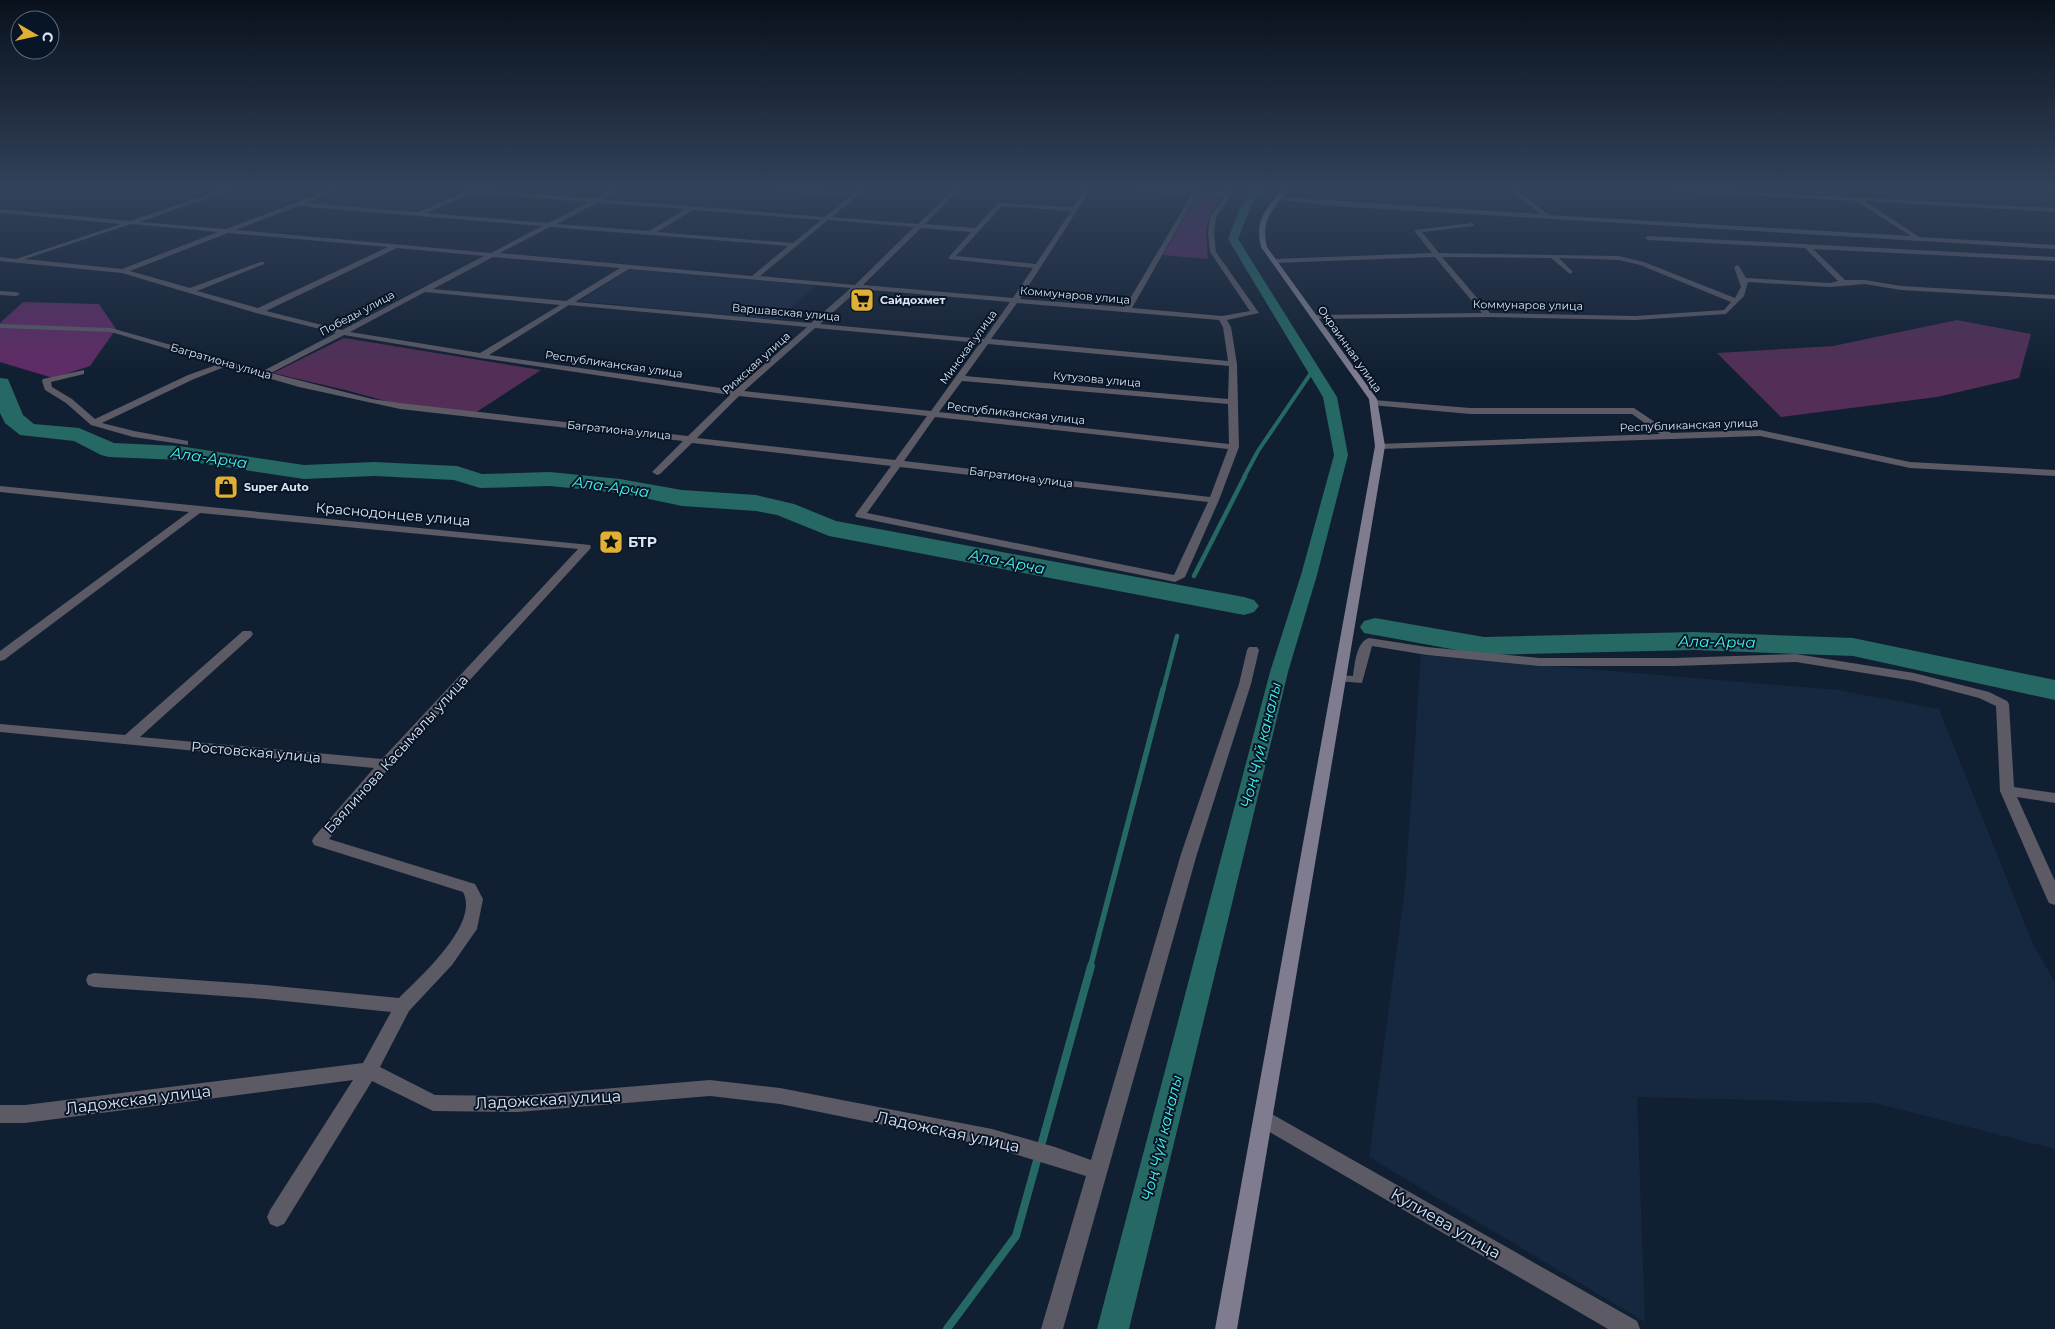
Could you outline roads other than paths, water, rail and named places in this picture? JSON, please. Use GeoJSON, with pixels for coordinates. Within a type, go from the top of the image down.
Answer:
{"type":"FeatureCollection","features":[{"type":"Feature","properties":{"kind":"street"},"geometry":{"type":"LineString","coordinates":[[0,266],[41,251]]}},
{"type":"Feature","properties":{"kind":"street"},"geometry":{"type":"LineString","coordinates":[[123,271],[174,251]]}},
{"type":"Feature","properties":{"kind":"street"},"geometry":{"type":"LineString","coordinates":[[259,311],[385,251]]}},
{"type":"Feature","properties":{"kind":"street","name":"Коммунаров улица"},"geometry":{"type":"LineString","coordinates":[[456,251],[1126,311],[1222,318],[1255,313],[1213,251]]}},
{"type":"Feature","properties":{"kind":"street","name":"Победы улица"},"geometry":{"type":"LineString","coordinates":[[265,373],[345,333],[498,251]]}},
{"type":"Feature","properties":{"kind":"street"},"geometry":{"type":"LineString","coordinates":[[754,278],[787,251]]}},
{"type":"Feature","properties":{"kind":"street","name":"Рижская улица"},"geometry":{"type":"LineString","coordinates":[[657,472],[737,393],[858,286],[893,251]]}},
{"type":"Feature","properties":{"kind":"street"},"geometry":{"type":"LineString","coordinates":[[957,251],[951,258],[1038,266]]}},
{"type":"Feature","properties":{"kind":"street","name":"Минская улица"},"geometry":{"type":"LineString","coordinates":[[1048,251],[985,343],[860,515],[1175,578],[1179,577],[1214,500]]}},
{"type":"Feature","properties":{"kind":"street"},"geometry":{"type":"LineString","coordinates":[[1126,311],[1161,251]]}},
{"type":"Feature","properties":{"kind":"street","name":"Окраинная улица"},"geometry":{"type":"LineString","coordinates":[[1226,1329],[1380,446],[1373,399],[1267,251]]}},
{"type":"Feature","properties":{"kind":"street"},"geometry":{"type":"LineString","coordinates":[[1435,251],[1488,316]]}},
{"type":"Feature","properties":{"kind":"street"},"geometry":{"type":"LineString","coordinates":[[1812,251],[1842,282]]}},
{"type":"Feature","properties":{"kind":"street"},"geometry":{"type":"LineString","coordinates":[[1891,251],[2055,259]]}},
{"type":"Feature","properties":{"kind":"street"},"geometry":{"type":"LineString","coordinates":[[1274,261],[1328,257],[1439,256],[1619,258],[1642,263],[1736,301],[1744,291],[1745,280],[1737,267]]}},
{"type":"Feature","properties":{"kind":"street"},"geometry":{"type":"LineString","coordinates":[[1553,256],[1570,272]]}},
{"type":"Feature","properties":{"kind":"street","name":"Республиканская улица"},"geometry":{"type":"LineString","coordinates":[[0,259],[123,271],[259,311],[345,333],[482,356],[737,393],[1234,447]]}},
{"type":"Feature","properties":{"kind":"street"},"geometry":{"type":"LineString","coordinates":[[190,291],[262,263]]}},
{"type":"Feature","properties":{"kind":"street"},"geometry":{"type":"LineString","coordinates":[[482,356],[627,267]]}},
{"type":"Feature","properties":{"kind":"street"},"geometry":{"type":"LineString","coordinates":[[1745,280],[1830,285],[1842,282],[1892,285],[1901,288],[2055,297]]}},
{"type":"Feature","properties":{"kind":"street","name":"Варшавская улица"},"geometry":{"type":"LineString","coordinates":[[425,290],[985,343],[1233,364]]}},
{"type":"Feature","properties":{"kind":"street"},"geometry":{"type":"LineString","coordinates":[[0,293],[16,294]]}},
{"type":"Feature","properties":{"kind":"street","name":"Коммунаров улица"},"geometry":{"type":"LineString","coordinates":[[1314,317],[1488,316],[1635,318],[1726,312],[1736,301]]}},
{"type":"Feature","properties":{"kind":"street"},"geometry":{"type":"LineString","coordinates":[[1214,500],[1234,447],[1233,364],[1227,327],[1222,318]]}},
{"type":"Feature","properties":{"kind":"street","name":"Багратиона улица"},"geometry":{"type":"LineString","coordinates":[[0,326],[111,330],[298,384],[334,390],[371,401],[400,406],[691,438],[1214,500]]}},
{"type":"Feature","properties":{"kind":"street"},"geometry":{"type":"LineString","coordinates":[[94,422],[191,377],[228,363]]}},
{"type":"Feature","properties":{"kind":"street"},"geometry":{"type":"LineString","coordinates":[[81,372],[46,381],[48,388],[69,400],[94,422],[133,434],[185,443]]}},
{"type":"Feature","properties":{"kind":"street","name":"Кутузова улица"},"geometry":{"type":"LineString","coordinates":[[960,378],[1232,402]]}},
{"type":"Feature","properties":{"kind":"street"},"geometry":{"type":"LineString","coordinates":[[1374,403],[1470,411],[1634,411],[1669,436]]}},
{"type":"Feature","properties":{"kind":"street","name":"Республиканская улица"},"geometry":{"type":"LineString","coordinates":[[1380,446],[1760,433],[1910,465],[2055,473]]}},
{"type":"Feature","properties":{"kind":"street","name":"Краснодонцев улица"},"geometry":{"type":"LineString","coordinates":[[0,489],[586,547]]}},
{"type":"Feature","properties":{"kind":"street"},"geometry":{"type":"LineString","coordinates":[[0,657],[198,510]]}},
{"type":"Feature","properties":{"kind":"street","name":"Баялинова Касымалы улица"},"geometry":{"type":"LineString","coordinates":[[277,1217],[369,1070],[403,1006],[446,960],[470,925],[475,899],[469,888],[319,841],[385,764],[586,547]]}},
{"type":"Feature","properties":{"kind":"street"},"geometry":{"type":"LineString","coordinates":[[128,740],[247,634]]}},
{"type":"Feature","properties":{"kind":"street"},"geometry":{"type":"LineString","coordinates":[[1340,678],[1358,680],[1366,645],[1369,642],[1427,651],[1540,662],[1656,663],[1796,658],[1914,676],[1984,695],[2002,704],[2007,791],[2055,899]]}},
{"type":"Feature","properties":{"kind":"street"},"geometry":{"type":"LineString","coordinates":[[1052,1329],[1189,854],[1246,684],[1253,650]]}},
{"type":"Feature","properties":{"kind":"street","name":"Ростовская улица"},"geometry":{"type":"LineString","coordinates":[[0,728],[385,764]]}},
{"type":"Feature","properties":{"kind":"street"},"geometry":{"type":"LineString","coordinates":[[2007,791],[2055,798]]}},
{"type":"Feature","properties":{"kind":"street"},"geometry":{"type":"LineString","coordinates":[[94,980],[265,992],[403,1006]]}},
{"type":"Feature","properties":{"kind":"street","name":"Ладожская улица"},"geometry":{"type":"LineString","coordinates":[[0,1114],[25,1114],[369,1070],[433,1103],[518,1104],[710,1088],[780,1096],[992,1138],[1055,1156],[1097,1171]]}},
{"type":"Feature","properties":{"kind":"street","name":"Кулиева улица"},"geometry":{"type":"LineString","coordinates":[[1263,1118],[1629,1329]]}},
{"type":"Feature","properties":{"kind":"waterway","name":"Чоң Чүй каналы"},"geometry":{"type":"LineString","coordinates":[[1113,1329],[1279,672],[1309,575],[1341,455],[1330,397],[1240,251]]}},
{"type":"Feature","properties":{"kind":"waterway"},"geometry":{"type":"LineString","coordinates":[[1244,477],[1258,451],[1313,370]]}},
{"type":"Feature","properties":{"kind":"waterway","name":"Ала-Арча"},"geometry":{"type":"LineString","coordinates":[[0,384],[13,418],[28,430],[79,435],[109,450],[179,453],[304,472],[374,469],[457,473],[480,481],[550,479],[620,486],[682,498],[756,503],[785,509],[829,528],[1244,606]]}},
{"type":"Feature","properties":{"kind":"waterway"},"geometry":{"type":"LineString","coordinates":[[1194,576],[1245,476]]}},
{"type":"Feature","properties":{"kind":"waterway","name":"Ала-Арча"},"geometry":{"type":"LineString","coordinates":[[1375,627],[1484,646],[1694,641],[1853,647],[2055,690]]}},
{"type":"Feature","properties":{"kind":"waterway"},"geometry":{"type":"LineString","coordinates":[[1163,690],[1177,636]]}},
{"type":"Feature","properties":{"kind":"waterway"},"geometry":{"type":"LineString","coordinates":[[1090,968],[1163,689]]}},
{"type":"Feature","properties":{"kind":"waterway"},"geometry":{"type":"LineString","coordinates":[[947,1329],[1016,1236],[1091,966]]}},
{"type":"Feature","properties":{"kind":"place","name":"Сайдохмет"},"geometry":{"type":"Point","coordinates":[862,300]}},
{"type":"Feature","properties":{"kind":"place","name":"Super Auto"},"geometry":{"type":"Point","coordinates":[226,487]}},
{"type":"Feature","properties":{"kind":"place","name":"БТР"},"geometry":{"type":"Point","coordinates":[611,542]}}]}
